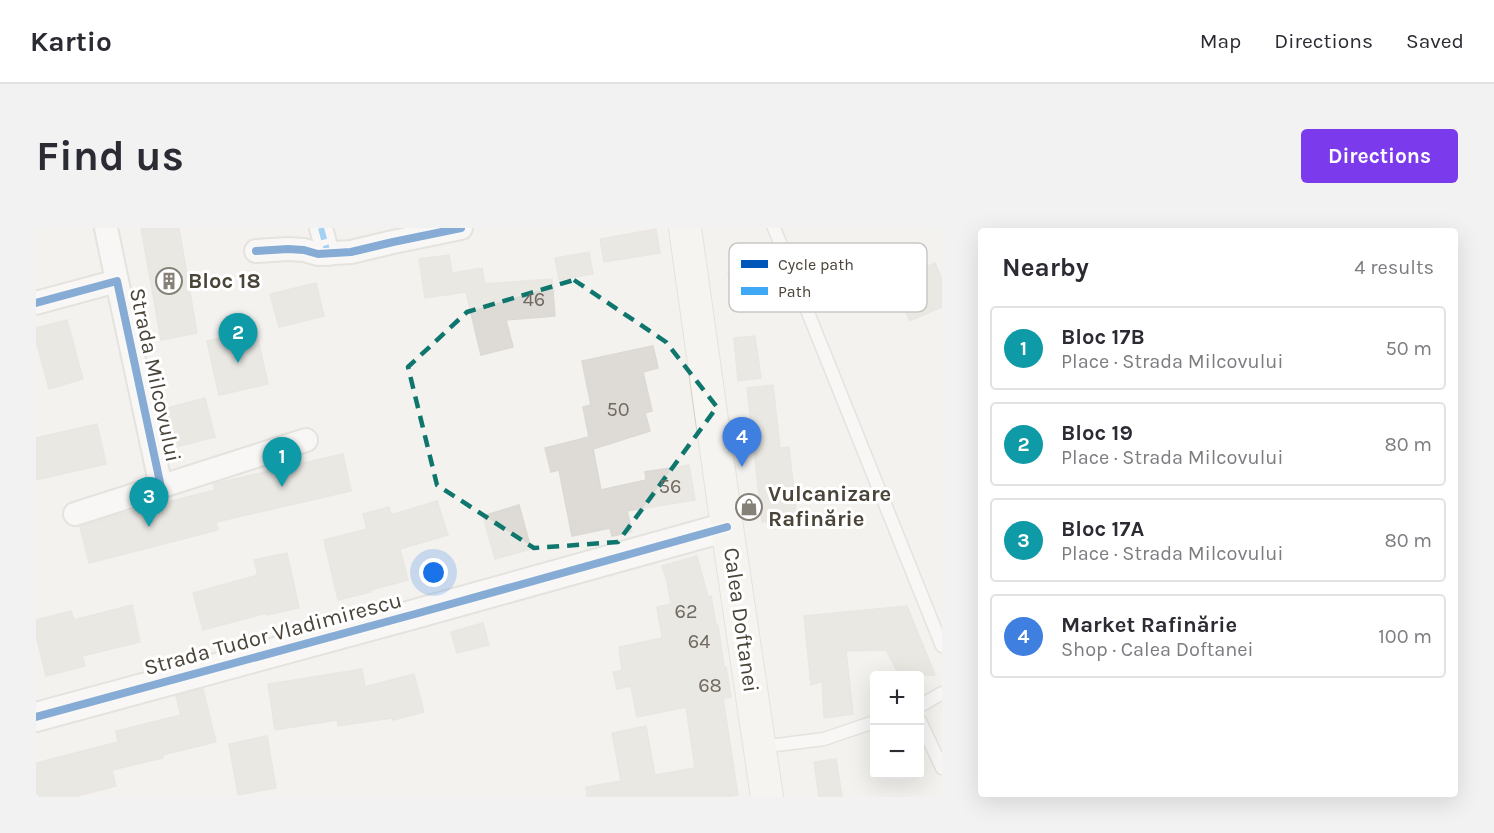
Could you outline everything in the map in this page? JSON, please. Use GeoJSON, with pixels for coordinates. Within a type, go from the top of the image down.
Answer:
{"type":"FeatureCollection","features":[{"type":"Feature","properties":{"kind":"main road","name":"Calea Doftanei"},"geometry":{"type":"LineString","coordinates":[[685,228],[767,797]]}},
{"type":"Feature","properties":{"kind":"street","name":"Strada Milcovului"},"geometry":{"type":"LineString","coordinates":[[106,228],[161,487]]}},
{"type":"Feature","properties":{"kind":"street"},"geometry":{"type":"LineString","coordinates":[[321,228],[328,254]]}},
{"type":"Feature","properties":{"kind":"street"},"geometry":{"type":"LineString","coordinates":[[256,251],[288,249],[318,254],[351,252],[461,228]]}},
{"type":"Feature","properties":{"kind":"street","name":"Strada Milcovului"},"geometry":{"type":"LineString","coordinates":[[36,303],[117,281]]}},
{"type":"Feature","properties":{"kind":"street","name":"Strada Milcovului"},"geometry":{"type":"LineString","coordinates":[[75,514],[306,440]]}},
{"type":"Feature","properties":{"kind":"street","name":"Strada Tudor Vladimirescu"},"geometry":{"type":"LineString","coordinates":[[36,717],[727,527]]}},
{"type":"Feature","properties":{"kind":"lane"},"geometry":{"type":"LineString","coordinates":[[776,228],[782,243]]}},
{"type":"Feature","properties":{"kind":"lane"},"geometry":{"type":"LineString","coordinates":[[809,312],[942,646]]}},
{"type":"Feature","properties":{"kind":"lane"},"geometry":{"type":"LineString","coordinates":[[924,704],[942,693]]}},
{"type":"Feature","properties":{"kind":"lane"},"geometry":{"type":"LineString","coordinates":[[760,747],[824,740],[870,723]]}},
{"type":"Feature","properties":{"kind":"lane"},"geometry":{"type":"LineString","coordinates":[[922,725],[942,768]]}},
{"type":"Feature","properties":{"kind":"highlighted area"},"geometry":{"type":"Polygon","coordinates":[[[574,280],[666,342],[717,407],[618,542],[534,548],[437,485],[408,367],[467,312],[574,280]]]}},
{"type":"Feature","properties":{"kind":"building","name":"Bloc 18"},"geometry":{"type":"Polygon","coordinates":[[[141,228],[179,228],[197,333],[161,340],[141,228]]]}},
{"type":"Feature","properties":{"kind":"building"},"geometry":{"type":"Polygon","coordinates":[[[656,229],[660,253],[604,262],[600,239],[656,229]]]}},
{"type":"Feature","properties":{"kind":"building"},"geometry":{"type":"Polygon","coordinates":[[[589,252],[593,274],[559,280],[555,258],[589,252]]]}},
{"type":"Feature","properties":{"kind":"building"},"geometry":{"type":"Polygon","coordinates":[[[449,255],[452,273],[482,268],[485,284],[552,279],[555,316],[506,320],[513,347],[481,355],[466,292],[425,298],[419,259],[449,255]]]}},
{"type":"Feature","properties":{"kind":"building"},"geometry":{"type":"Polygon","coordinates":[[[935,263],[942,280],[942,307],[910,321],[906,312],[927,312],[927,267],[935,263]]]}},
{"type":"Feature","properties":{"kind":"building"},"geometry":{"type":"Polygon","coordinates":[[[316,283],[324,316],[279,327],[270,294],[316,283]]]}},
{"type":"Feature","properties":{"kind":"building"},"geometry":{"type":"Polygon","coordinates":[[[67,320],[83,379],[49,389],[36,341],[36,328],[67,320]]]}},
{"type":"Feature","properties":{"kind":"building"},"geometry":{"type":"Polygon","coordinates":[[[256,330],[268,384],[219,395],[207,341],[256,330]]]}},
{"type":"Feature","properties":{"kind":"building"},"geometry":{"type":"Polygon","coordinates":[[[755,336],[761,378],[738,381],[734,338],[755,336]]]}},
{"type":"Feature","properties":{"kind":"building"},"geometry":{"type":"Polygon","coordinates":[[[653,346],[658,368],[643,372],[652,411],[645,413],[650,431],[593,449],[601,490],[646,480],[645,472],[689,465],[695,500],[627,511],[632,532],[612,536],[610,528],[572,536],[559,470],[551,472],[545,448],[589,437],[583,407],[591,405],[582,361],[653,346]]]}},
{"type":"Feature","properties":{"kind":"building"},"geometry":{"type":"Polygon","coordinates":[[[773,385],[780,448],[789,447],[797,518],[762,522],[747,388],[773,385]]]}},
{"type":"Feature","properties":{"kind":"building"},"geometry":{"type":"Polygon","coordinates":[[[205,398],[215,437],[171,448],[160,410],[205,398]]]}},
{"type":"Feature","properties":{"kind":"building"},"geometry":{"type":"Polygon","coordinates":[[[97,424],[106,464],[36,480],[36,438],[97,424]]]}},
{"type":"Feature","properties":{"kind":"building"},"geometry":{"type":"Polygon","coordinates":[[[343,454],[351,491],[216,522],[218,530],[89,563],[80,527],[112,516],[215,490],[213,484],[343,454]]]}},
{"type":"Feature","properties":{"kind":"building"},"geometry":{"type":"Polygon","coordinates":[[[437,501],[448,535],[400,549],[408,580],[338,600],[324,540],[367,529],[363,514],[389,507],[391,515],[437,501]]]}},
{"type":"Feature","properties":{"kind":"building"},"geometry":{"type":"Polygon","coordinates":[[[519,505],[531,549],[495,559],[483,516],[519,505]]]}},
{"type":"Feature","properties":{"kind":"building"},"geometry":{"type":"Polygon","coordinates":[[[287,553],[299,608],[267,615],[266,613],[203,630],[193,593],[258,575],[254,560],[287,553]]]}},
{"type":"Feature","properties":{"kind":"building"},"geometry":{"type":"Polygon","coordinates":[[[697,556],[708,597],[711,596],[724,667],[726,667],[731,697],[723,698],[738,795],[587,797],[586,787],[621,781],[612,733],[646,726],[655,775],[695,768],[686,707],[637,717],[631,686],[617,689],[613,672],[622,670],[619,647],[662,638],[657,607],[671,604],[662,566],[697,556]]]}},
{"type":"Feature","properties":{"kind":"building"},"geometry":{"type":"Polygon","coordinates":[[[132,605],[140,642],[82,656],[85,666],[46,676],[36,635],[36,620],[71,611],[74,620],[132,605]]]}},
{"type":"Feature","properties":{"kind":"building"},"geometry":{"type":"Polygon","coordinates":[[[907,606],[935,675],[924,675],[924,671],[897,671],[886,650],[846,651],[853,714],[824,718],[822,681],[811,685],[804,616],[907,606]]]}},
{"type":"Feature","properties":{"kind":"building"},"geometry":{"type":"Polygon","coordinates":[[[483,623],[489,645],[457,653],[451,632],[483,623]]]}},
{"type":"Feature","properties":{"kind":"building"},"geometry":{"type":"Polygon","coordinates":[[[362,669],[365,687],[414,674],[424,712],[393,720],[392,718],[338,726],[337,720],[275,730],[268,684],[362,669]]]}},
{"type":"Feature","properties":{"kind":"building"},"geometry":{"type":"Polygon","coordinates":[[[203,689],[216,742],[112,770],[116,786],[74,797],[36,797],[36,763],[118,742],[116,731],[181,715],[176,696],[203,689]]]}},
{"type":"Feature","properties":{"kind":"building"},"geometry":{"type":"Polygon","coordinates":[[[267,736],[276,788],[238,795],[229,744],[267,736]]]}},
{"type":"Feature","properties":{"kind":"building"},"geometry":{"type":"Polygon","coordinates":[[[836,759],[842,797],[819,797],[814,762],[836,759]]]}},
{"type":"Feature","properties":{"kind":"marked path"},"geometry":{"type":"LineString","coordinates":[[321,228],[328,254]]}},
{"type":"Feature","properties":{"kind":"cycle path"},"geometry":{"type":"LineString","coordinates":[[256,251],[288,249],[318,254],[351,252],[461,228]]}},
{"type":"Feature","properties":{"kind":"cycle path"},"geometry":{"type":"LineString","coordinates":[[36,303],[117,281],[161,487]]}},
{"type":"Feature","properties":{"kind":"cycle path"},"geometry":{"type":"LineString","coordinates":[[36,717],[727,527]]}},
{"type":"Feature","properties":{"kind":"place","name":"Bloc 18"},"geometry":{"type":"Point","coordinates":[169,281]}},
{"type":"Feature","properties":{"kind":"place","name":"Bloc 19"},"geometry":{"type":"Point","coordinates":[238,363]}},
{"type":"Feature","properties":{"kind":"place","name":"Market Rafinărie"},"geometry":{"type":"Point","coordinates":[742,467]}},
{"type":"Feature","properties":{"kind":"place","name":"Bloc 17B"},"geometry":{"type":"Point","coordinates":[282,487]}},
{"type":"Feature","properties":{"kind":"place","name":"Vulcanizare Rafinărie"},"geometry":{"type":"Point","coordinates":[749,507]}},
{"type":"Feature","properties":{"kind":"place","name":"Bloc 17A"},"geometry":{"type":"Point","coordinates":[149,527]}}]}
